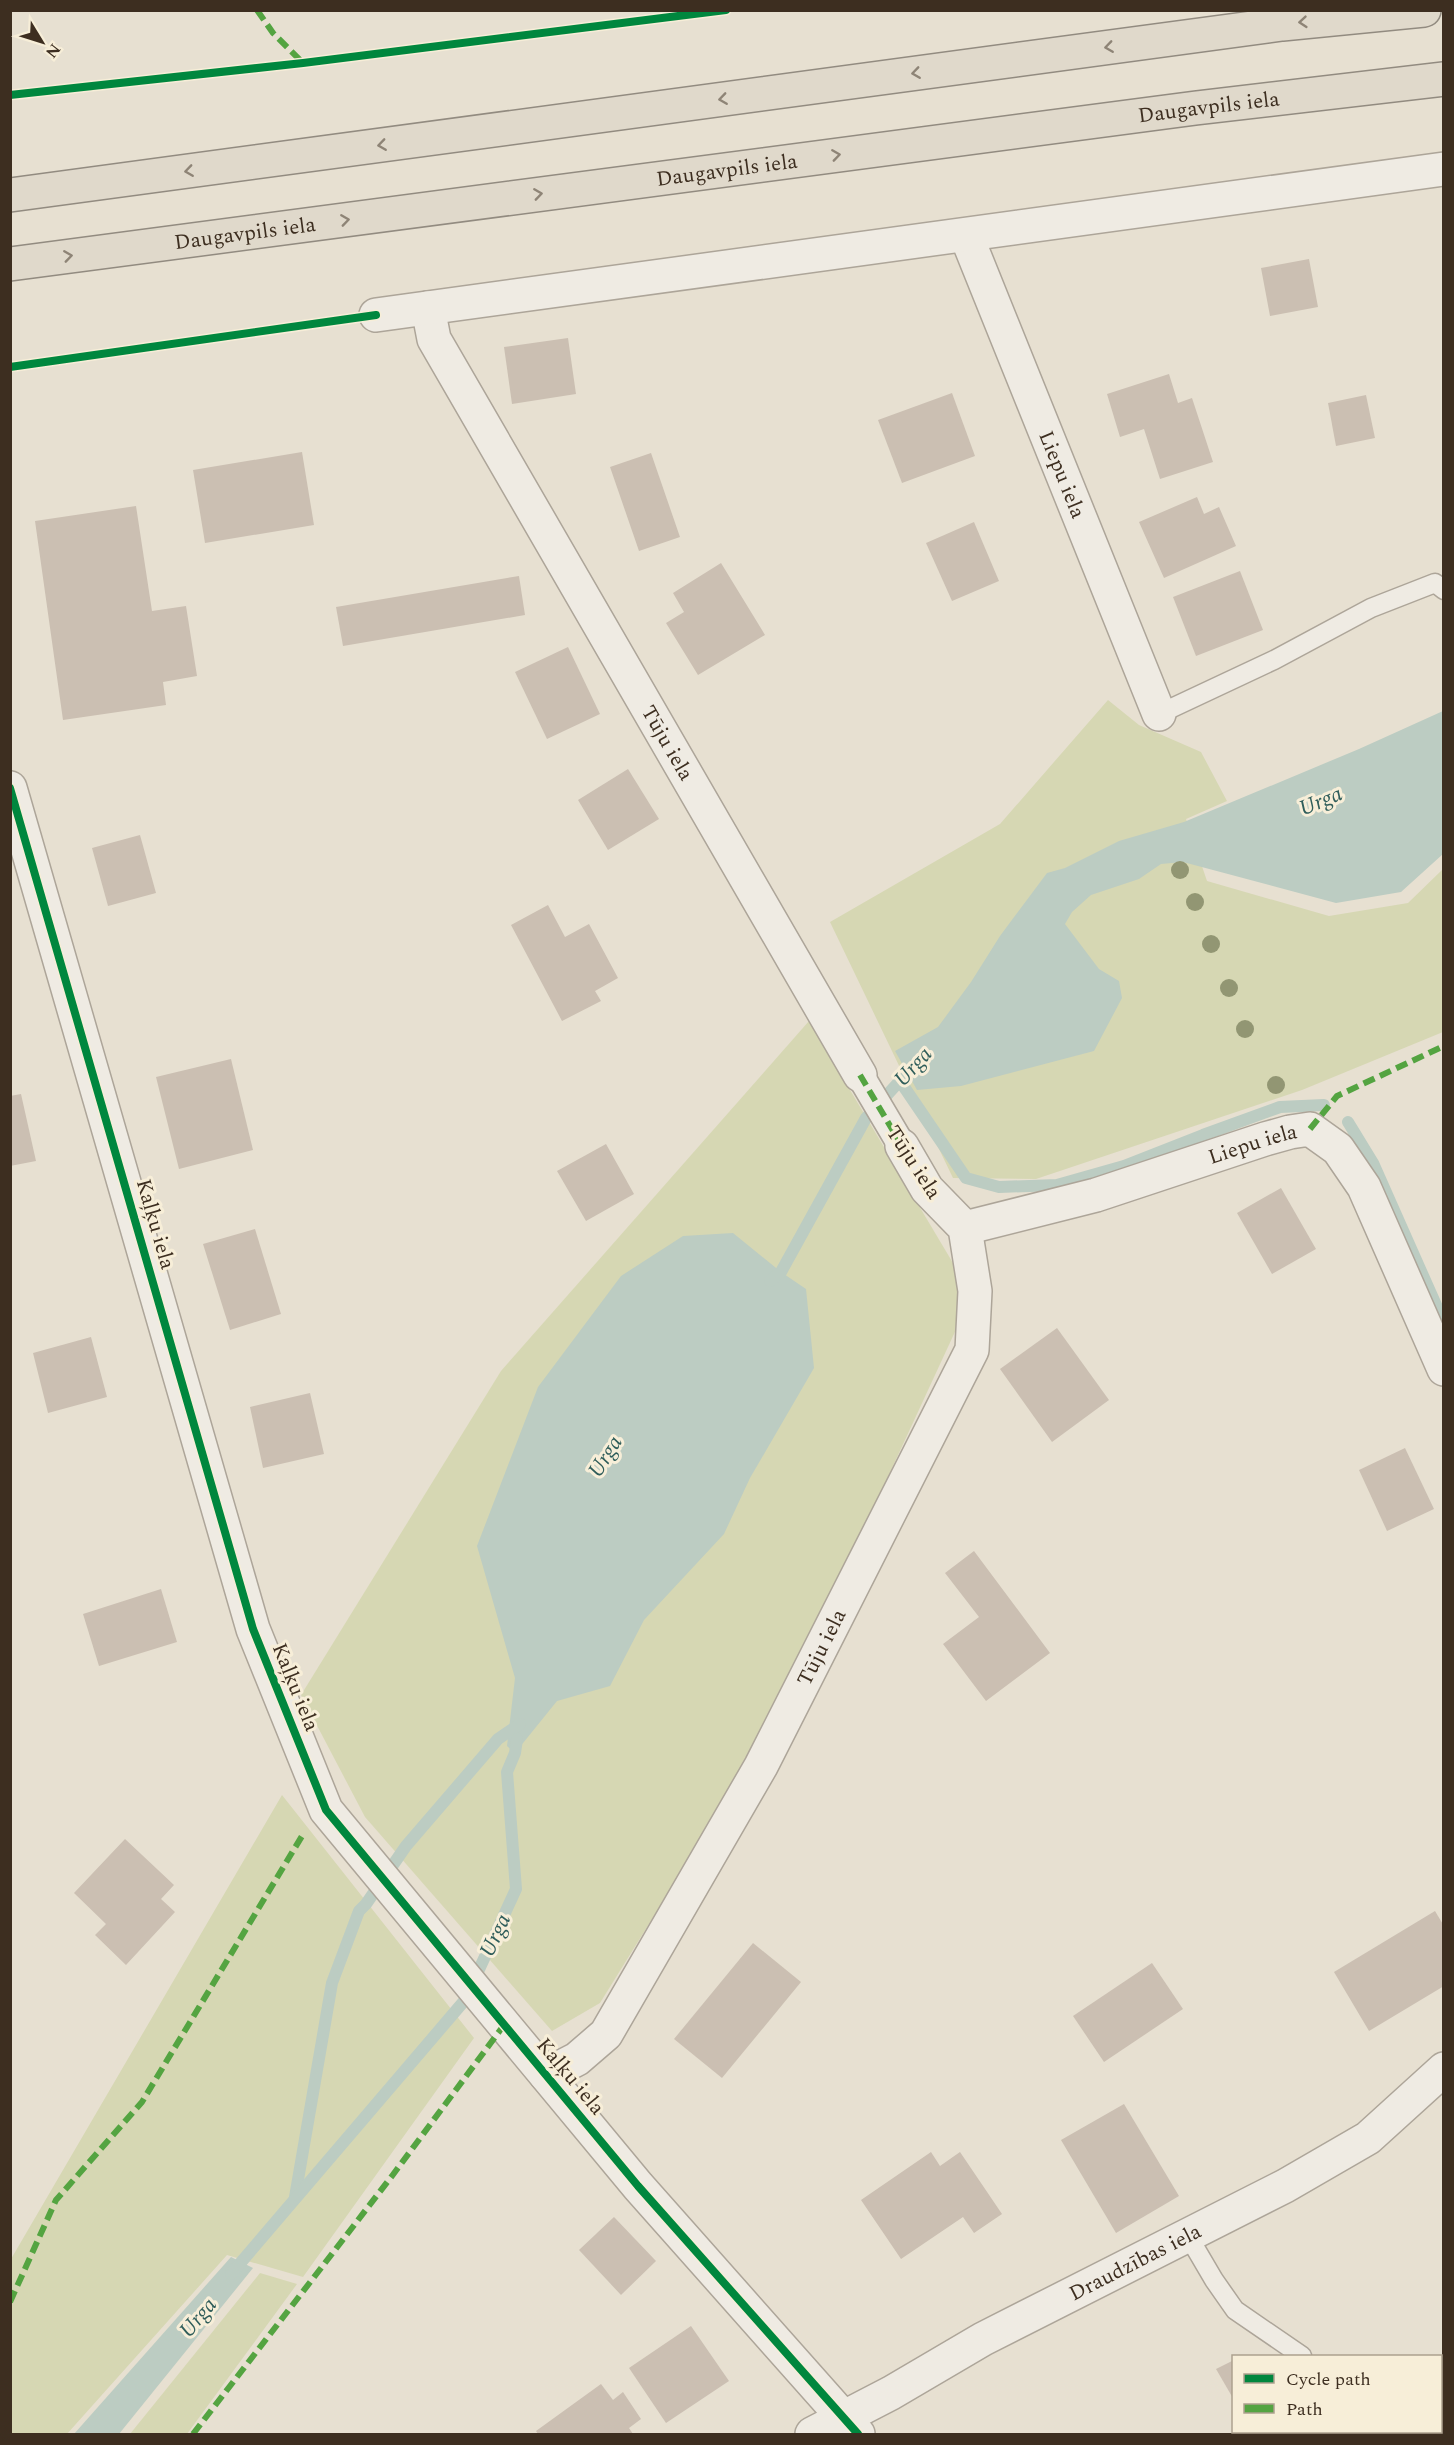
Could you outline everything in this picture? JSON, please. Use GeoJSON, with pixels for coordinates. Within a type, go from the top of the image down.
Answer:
{"type":"FeatureCollection","features":[{"type":"Feature","properties":{"kind":"highway"},"geometry":{"type":"LineString","coordinates":[[10,195],[1282,24],[1424,10]]}},
{"type":"Feature","properties":{"kind":"highway","name":"Daugavpils iela"},"geometry":{"type":"LineString","coordinates":[[10,264],[1173,111],[1443,79]]}},
{"type":"Feature","properties":{"kind":"street"},"geometry":{"type":"LineString","coordinates":[[376,315],[1443,169]]}},
{"type":"Feature","properties":{"kind":"street","name":"Liepu iela"},"geometry":{"type":"LineString","coordinates":[[966,235],[1159,714]]}},
{"type":"Feature","properties":{"kind":"street","name":"Tūju iela"},"geometry":{"type":"LineString","coordinates":[[428,308],[434,339],[860,1075],[927,1189],[964,1228],[975,1291],[972,1350],[761,1766],[606,2034],[577,2060],[546,2075]]}},
{"type":"Feature","properties":{"kind":"street","name":"Kaļķu iela"},"geometry":{"type":"LineString","coordinates":[[10,788],[253,1629],[326,1810],[638,2186],[852,2426]]}},
{"type":"Feature","properties":{"kind":"street","name":"Liepu iela"},"geometry":{"type":"LineString","coordinates":[[964,1228],[1096,1195],[1290,1131],[1310,1129],[1338,1149],[1364,1187],[1443,1369]]}},
{"type":"Feature","properties":{"kind":"street","name":"Draudzības iela"},"geometry":{"type":"LineString","coordinates":[[812,2434],[852,2426],[891,2393],[983,2339],[1285,2186],[1368,2138],[1443,2069]]}},
{"type":"Feature","properties":{"kind":"lane"},"geometry":{"type":"LineString","coordinates":[[1159,714],[1274,660],[1371,608],[1435,583],[1443,590]]}},
{"type":"Feature","properties":{"kind":"lane"},"geometry":{"type":"LineString","coordinates":[[1187,2234],[1235,2310],[1301,2355]]}},
{"type":"Feature","properties":{"kind":"green space"},"geometry":{"type":"Polygon","coordinates":[[[1108,700],[1139,725],[1201,752],[1227,801],[1186,819],[1207,881],[1329,916],[1408,903],[1443,869],[1443,1032],[1302,1090],[1036,1179],[953,1178],[830,922],[1000,824],[1108,700]]]}},
{"type":"Feature","properties":{"kind":"green space"},"geometry":{"type":"Polygon","coordinates":[[[809,1021],[972,1295],[776,1719],[600,2003],[552,2031],[365,1817],[301,1695],[501,1371],[809,1021]]]}},
{"type":"Feature","properties":{"kind":"green space"},"geometry":{"type":"Polygon","coordinates":[[[282,1795],[474,2038],[303,2277],[227,2255],[67,2434],[11,2434],[11,2259],[282,1795]]]}},
{"type":"Feature","properties":{"kind":"green space"},"geometry":{"type":"Polygon","coordinates":[[[260,2273],[297,2284],[187,2434],[130,2434],[260,2273]]]}},
{"type":"Feature","properties":{"kind":"water"},"geometry":{"type":"Polygon","coordinates":[[[1443,711],[1443,854],[1401,892],[1336,903],[1183,862],[1161,864],[1139,879],[1091,895],[1072,912],[1065,924],[1099,969],[1119,981],[1122,998],[1094,1051],[961,1086],[917,1090],[895,1051],[938,1027],[971,982],[1000,936],[1047,873],[1065,868],[1119,841],[1184,822],[1359,749],[1443,711]]]}},
{"type":"Feature","properties":{"kind":"water"},"geometry":{"type":"Polygon","coordinates":[[[733,1233],[806,1289],[814,1368],[750,1478],[724,1534],[644,1620],[610,1686],[557,1701],[515,1753],[507,1746],[515,1678],[477,1546],[538,1387],[621,1276],[683,1236],[733,1233]]]}},
{"type":"Feature","properties":{"kind":"water"},"geometry":{"type":"Polygon","coordinates":[[[231,2257],[253,2268],[119,2434],[74,2434],[231,2257]]]}},
{"type":"Feature","properties":{"kind":"building"},"geometry":{"type":"Polygon","coordinates":[[[1309,259],[1318,307],[1270,316],[1261,268],[1309,259]]]}},
{"type":"Feature","properties":{"kind":"building"},"geometry":{"type":"Polygon","coordinates":[[[568,338],[576,394],[512,404],[504,347],[568,338]]]}},
{"type":"Feature","properties":{"kind":"building"},"geometry":{"type":"Polygon","coordinates":[[[1169,374],[1178,403],[1192,398],[1213,462],[1160,479],[1144,429],[1120,437],[1107,394],[1169,374]]]}},
{"type":"Feature","properties":{"kind":"building"},"geometry":{"type":"Polygon","coordinates":[[[952,393],[975,456],[902,483],[878,420],[952,393]]]}},
{"type":"Feature","properties":{"kind":"building"},"geometry":{"type":"Polygon","coordinates":[[[1366,395],[1375,438],[1336,446],[1328,403],[1366,395]]]}},
{"type":"Feature","properties":{"kind":"building"},"geometry":{"type":"Polygon","coordinates":[[[302,452],[314,525],[205,543],[193,470],[302,452]]]}},
{"type":"Feature","properties":{"kind":"building"},"geometry":{"type":"Polygon","coordinates":[[[651,453],[680,537],[639,551],[610,467],[651,453]]]}},
{"type":"Feature","properties":{"kind":"building"},"geometry":{"type":"Polygon","coordinates":[[[1197,497],[1204,514],[1219,507],[1236,546],[1164,578],[1139,522],[1197,497]]]}},
{"type":"Feature","properties":{"kind":"building"},"geometry":{"type":"Polygon","coordinates":[[[136,506],[152,611],[186,606],[197,676],[163,682],[166,705],[63,720],[35,521],[136,506]]]}},
{"type":"Feature","properties":{"kind":"building"},"geometry":{"type":"Polygon","coordinates":[[[974,522],[999,581],[952,601],[926,543],[974,522]]]}},
{"type":"Feature","properties":{"kind":"building"},"geometry":{"type":"Polygon","coordinates":[[[721,563],[765,635],[698,675],[666,623],[684,612],[673,593],[721,563]]]}},
{"type":"Feature","properties":{"kind":"building"},"geometry":{"type":"Polygon","coordinates":[[[1240,571],[1263,630],[1196,656],[1173,597],[1240,571]]]}},
{"type":"Feature","properties":{"kind":"building"},"geometry":{"type":"Polygon","coordinates":[[[519,576],[525,615],[343,646],[336,607],[519,576]]]}},
{"type":"Feature","properties":{"kind":"building"},"geometry":{"type":"Polygon","coordinates":[[[568,647],[600,714],[547,739],[515,672],[568,647]]]}},
{"type":"Feature","properties":{"kind":"building"},"geometry":{"type":"Polygon","coordinates":[[[628,769],[659,819],[608,850],[578,800],[628,769]]]}},
{"type":"Feature","properties":{"kind":"building"},"geometry":{"type":"Polygon","coordinates":[[[140,835],[156,893],[108,906],[92,848],[140,835]]]}},
{"type":"Feature","properties":{"kind":"building"},"geometry":{"type":"Polygon","coordinates":[[[548,905],[565,937],[589,924],[618,978],[595,991],[601,1001],[562,1021],[511,925],[548,905]]]}},
{"type":"Feature","properties":{"kind":"building"},"geometry":{"type":"Polygon","coordinates":[[[231,1059],[253,1150],[179,1169],[156,1077],[231,1059]]]}},
{"type":"Feature","properties":{"kind":"building"},"geometry":{"type":"Polygon","coordinates":[[[21,1094],[36,1161],[10,1166],[10,1096],[21,1094]]]}},
{"type":"Feature","properties":{"kind":"building"},"geometry":{"type":"Polygon","coordinates":[[[606,1144],[634,1194],[586,1221],[557,1171],[606,1144]]]}},
{"type":"Feature","properties":{"kind":"building"},"geometry":{"type":"Polygon","coordinates":[[[1281,1188],[1316,1249],[1272,1274],[1237,1213],[1281,1188]]]}},
{"type":"Feature","properties":{"kind":"building"},"geometry":{"type":"Polygon","coordinates":[[[255,1229],[281,1314],[230,1330],[203,1244],[255,1229]]]}},
{"type":"Feature","properties":{"kind":"building"},"geometry":{"type":"Polygon","coordinates":[[[1057,1328],[1109,1400],[1052,1442],[1000,1369],[1057,1328]]]}},
{"type":"Feature","properties":{"kind":"building"},"geometry":{"type":"Polygon","coordinates":[[[91,1337],[107,1397],[48,1413],[33,1353],[91,1337]]]}},
{"type":"Feature","properties":{"kind":"building"},"geometry":{"type":"Polygon","coordinates":[[[310,1393],[324,1454],[263,1468],[250,1407],[310,1393]]]}},
{"type":"Feature","properties":{"kind":"building"},"geometry":{"type":"Polygon","coordinates":[[[1405,1448],[1434,1509],[1387,1531],[1359,1470],[1405,1448]]]}},
{"type":"Feature","properties":{"kind":"building"},"geometry":{"type":"Polygon","coordinates":[[[974,1551],[1050,1653],[986,1701],[943,1644],[979,1617],[945,1573],[974,1551]]]}},
{"type":"Feature","properties":{"kind":"building"},"geometry":{"type":"Polygon","coordinates":[[[161,1589],[177,1642],[99,1666],[83,1614],[161,1589]]]}},
{"type":"Feature","properties":{"kind":"building"},"geometry":{"type":"Polygon","coordinates":[[[125,1839],[174,1885],[161,1899],[175,1912],[126,1965],[95,1935],[106,1924],[74,1893],[125,1839]]]}},
{"type":"Feature","properties":{"kind":"building"},"geometry":{"type":"Polygon","coordinates":[[[1435,1911],[1444,1926],[1444,1986],[1369,2031],[1334,1972],[1435,1911]]]}},
{"type":"Feature","properties":{"kind":"building"},"geometry":{"type":"Polygon","coordinates":[[[753,1943],[801,1982],[722,2078],[674,2039],[753,1943]]]}},
{"type":"Feature","properties":{"kind":"building"},"geometry":{"type":"Polygon","coordinates":[[[1152,1963],[1183,2009],[1104,2062],[1073,2016],[1152,1963]]]}},
{"type":"Feature","properties":{"kind":"building"},"geometry":{"type":"Polygon","coordinates":[[[1124,2104],[1179,2196],[1116,2233],[1061,2140],[1124,2104]]]}},
{"type":"Feature","properties":{"kind":"building"},"geometry":{"type":"Polygon","coordinates":[[[931,2152],[940,2166],[960,2152],[1002,2214],[974,2233],[963,2217],[901,2259],[861,2200],[931,2152]]]}},
{"type":"Feature","properties":{"kind":"building"},"geometry":{"type":"Polygon","coordinates":[[[614,2217],[656,2261],[621,2295],[579,2250],[614,2217]]]}},
{"type":"Feature","properties":{"kind":"building"},"geometry":{"type":"Polygon","coordinates":[[[691,2326],[729,2381],[666,2423],[629,2368],[691,2326]]]}},
{"type":"Feature","properties":{"kind":"building"},"geometry":{"type":"Polygon","coordinates":[[[1232,2361],[1232,2397],[1216,2369],[1232,2361]]]}},
{"type":"Feature","properties":{"kind":"building"},"geometry":{"type":"Polygon","coordinates":[[[601,2384],[613,2400],[623,2392],[641,2419],[629,2428],[633,2434],[538,2434],[536,2431],[601,2384]]]}},
{"type":"Feature","properties":{"kind":"waterway","name":"Urga"},"geometry":{"type":"LineString","coordinates":[[770,1281],[781,1272],[866,1118],[918,1061]]}},
{"type":"Feature","properties":{"kind":"waterway"},"geometry":{"type":"LineString","coordinates":[[900,1081],[966,1178],[999,1187],[1057,1185],[1124,1166],[1280,1107],[1324,1105]]}},
{"type":"Feature","properties":{"kind":"waterway"},"geometry":{"type":"LineString","coordinates":[[1348,1122],[1373,1163],[1444,1323]]}},
{"type":"Feature","properties":{"kind":"waterway"},"geometry":{"type":"LineString","coordinates":[[295,2197],[332,1983],[359,1911],[406,1846],[498,1739],[520,1724]]}},
{"type":"Feature","properties":{"kind":"waterway","name":"Urga"},"geometry":{"type":"LineString","coordinates":[[231,2274],[465,2000],[516,1889],[507,1772],[515,1753],[517,1739]]}},
{"type":"Feature","properties":{"kind":"marked path"},"geometry":{"type":"LineString","coordinates":[[257,10],[273,33],[303,63]]}},
{"type":"Feature","properties":{"kind":"marked path"},"geometry":{"type":"LineString","coordinates":[[1310,1129],[1337,1096],[1444,1046]]}},
{"type":"Feature","properties":{"kind":"marked path"},"geometry":{"type":"LineString","coordinates":[[860,1075],[902,1146]]}},
{"type":"Feature","properties":{"kind":"marked path"},"geometry":{"type":"LineString","coordinates":[[10,2302],[56,2200],[142,2102],[302,1836]]}},
{"type":"Feature","properties":{"kind":"marked path"},"geometry":{"type":"LineString","coordinates":[[193,2434],[392,2176],[504,2025]]}},
{"type":"Feature","properties":{"kind":"cycle path"},"geometry":{"type":"LineString","coordinates":[[10,95],[303,63],[726,10]]}},
{"type":"Feature","properties":{"kind":"cycle path"},"geometry":{"type":"LineString","coordinates":[[10,367],[376,315]]}},
{"type":"Feature","properties":{"kind":"cycle path"},"geometry":{"type":"LineString","coordinates":[[10,788],[253,1629],[326,1810],[638,2186],[858,2434]]}}]}
